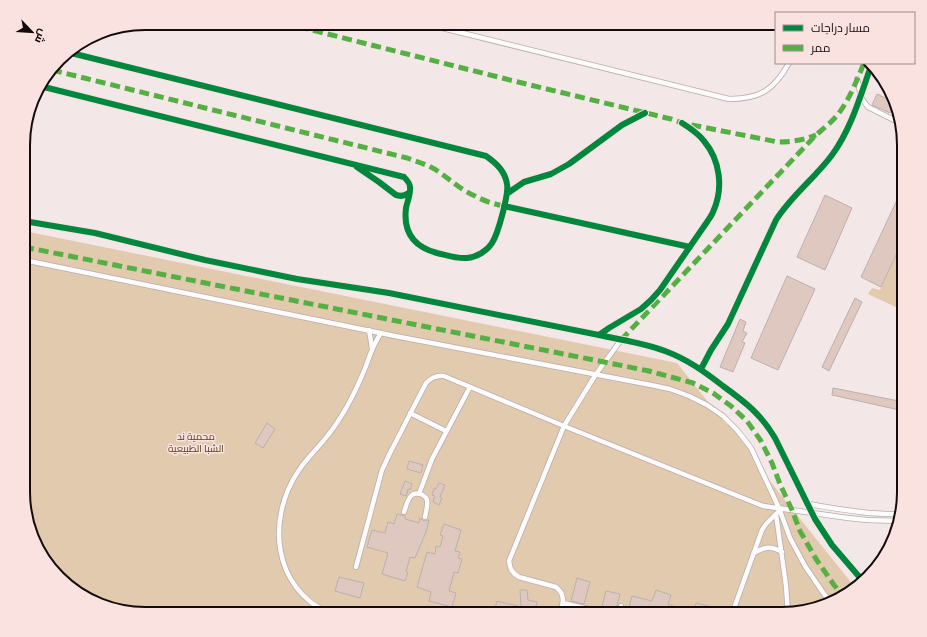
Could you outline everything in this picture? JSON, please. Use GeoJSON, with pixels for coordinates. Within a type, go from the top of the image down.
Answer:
{"type":"FeatureCollection","features":[{"type":"Feature","properties":{"kind":"lane"},"geometry":{"type":"LineString","coordinates":[[450,30],[729,99],[743,99],[756,96],[768,90],[778,80],[788,64]]}},
{"type":"Feature","properties":{"kind":"lane"},"geometry":{"type":"LineString","coordinates":[[857,79],[862,99],[868,107],[894,120]]}},
{"type":"Feature","properties":{"kind":"lane"},"geometry":{"type":"LineString","coordinates":[[30,261],[381,333],[651,384],[689,396],[707,405],[723,416],[738,430],[751,448],[790,538],[805,566],[827,598]]}},
{"type":"Feature","properties":{"kind":"lane"},"geometry":{"type":"LineString","coordinates":[[369,330],[372,349]]}},
{"type":"Feature","properties":{"kind":"lane"},"geometry":{"type":"LineString","coordinates":[[317,607],[300,593],[285,569],[279,540],[281,510],[285,496],[299,470],[328,436],[346,408],[372,349],[381,333]]}},
{"type":"Feature","properties":{"kind":"lane"},"geometry":{"type":"LineString","coordinates":[[562,607],[563,598],[560,590],[519,577],[511,571],[509,561],[564,426],[596,374],[621,340]]}},
{"type":"Feature","properties":{"kind":"lane"},"geometry":{"type":"LineString","coordinates":[[356,568],[382,470],[426,383],[432,378],[440,376],[444,376],[564,426],[778,511],[812,512],[848,518],[893,521]]}},
{"type":"Feature","properties":{"kind":"lane"},"geometry":{"type":"LineString","coordinates":[[419,494],[432,459],[470,387]]}},
{"type":"Feature","properties":{"kind":"lane"},"geometry":{"type":"LineString","coordinates":[[410,413],[446,431]]}},
{"type":"Feature","properties":{"kind":"lane"},"geometry":{"type":"LineString","coordinates":[[404,512],[410,497],[414,494],[419,494],[425,497],[427,501],[425,517]]}},
{"type":"Feature","properties":{"kind":"lane"},"geometry":{"type":"LineString","coordinates":[[808,504],[867,513],[895,514]]}},
{"type":"Feature","properties":{"kind":"lane"},"geometry":{"type":"LineString","coordinates":[[778,511],[788,607]]}},
{"type":"Feature","properties":{"kind":"lane"},"geometry":{"type":"LineString","coordinates":[[734,607],[762,530],[778,511]]}},
{"type":"Feature","properties":{"kind":"lane"},"geometry":{"type":"LineString","coordinates":[[753,554],[764,548],[776,549],[782,552]]}},
{"type":"Feature","properties":{"kind":"lane"},"geometry":{"type":"LineString","coordinates":[[563,603],[580,607]]}},
{"type":"Feature","properties":{"kind":"green space","name":"محمية ند الشبا الطبيعية"},"geometry":{"type":"Polygon","coordinates":[[[30,232],[677,363],[725,423],[737,430],[761,470],[852,583],[846,588],[819,601],[789,607],[138,607],[108,601],[88,592],[75,583],[59,568],[45,549],[36,529],[32,514],[30,499],[30,232]]]}},
{"type":"Feature","properties":{"kind":"green space"},"geometry":{"type":"Polygon","coordinates":[[[897,253],[897,308],[868,294],[872,288],[880,290],[897,253]]]}},
{"type":"Feature","properties":{"kind":"building"},"geometry":{"type":"Polygon","coordinates":[[[877,94],[887,99],[891,111],[890,113],[872,105],[877,94]]]}},
{"type":"Feature","properties":{"kind":"building"},"geometry":{"type":"Polygon","coordinates":[[[825,195],[852,208],[825,270],[797,257],[825,195]]]}},
{"type":"Feature","properties":{"kind":"building"},"geometry":{"type":"Polygon","coordinates":[[[897,200],[897,253],[881,287],[861,277],[897,200]]]}},
{"type":"Feature","properties":{"kind":"building"},"geometry":{"type":"Polygon","coordinates":[[[787,276],[815,289],[778,370],[751,358],[787,276]]]}},
{"type":"Feature","properties":{"kind":"building"},"geometry":{"type":"Polygon","coordinates":[[[855,298],[862,302],[829,371],[822,367],[855,298]]]}},
{"type":"Feature","properties":{"kind":"building"},"geometry":{"type":"Polygon","coordinates":[[[740,319],[746,322],[743,331],[747,333],[742,342],[745,343],[733,372],[720,367],[740,319]]]}},
{"type":"Feature","properties":{"kind":"building"},"geometry":{"type":"Polygon","coordinates":[[[833,388],[897,401],[897,409],[832,395],[833,388]]]}},
{"type":"Feature","properties":{"kind":"building"},"geometry":{"type":"Polygon","coordinates":[[[267,423],[275,429],[263,448],[255,443],[267,423]]]}},
{"type":"Feature","properties":{"kind":"building"},"geometry":{"type":"Polygon","coordinates":[[[409,461],[423,465],[421,473],[407,469],[409,461]]]}},
{"type":"Feature","properties":{"kind":"building"},"geometry":{"type":"Polygon","coordinates":[[[405,481],[412,484],[410,490],[408,489],[406,496],[400,494],[405,481]]]}},
{"type":"Feature","properties":{"kind":"building"},"geometry":{"type":"Polygon","coordinates":[[[439,483],[445,485],[440,497],[442,498],[439,505],[433,502],[435,496],[432,495],[434,488],[436,489],[439,483]]]}},
{"type":"Feature","properties":{"kind":"building"},"geometry":{"type":"Polygon","coordinates":[[[397,514],[405,516],[405,519],[419,523],[420,518],[424,521],[429,520],[426,532],[415,558],[410,557],[406,572],[408,573],[405,581],[382,574],[388,553],[367,547],[372,530],[385,533],[388,522],[394,524],[397,514]]]}},
{"type":"Feature","properties":{"kind":"building"},"geometry":{"type":"Polygon","coordinates":[[[444,524],[461,530],[455,551],[460,552],[458,558],[462,559],[458,573],[454,572],[449,591],[456,593],[452,607],[429,601],[431,592],[417,587],[427,552],[435,554],[436,546],[440,547],[443,536],[440,535],[444,524]]]}},
{"type":"Feature","properties":{"kind":"building"},"geometry":{"type":"Polygon","coordinates":[[[339,577],[364,583],[360,598],[335,591],[339,577]]]}},
{"type":"Feature","properties":{"kind":"building"},"geometry":{"type":"Polygon","coordinates":[[[577,578],[590,582],[584,604],[571,601],[577,578]]]}},
{"type":"Feature","properties":{"kind":"building"},"geometry":{"type":"Polygon","coordinates":[[[520,590],[527,590],[528,600],[537,602],[536,607],[521,607],[520,590]]]}},
{"type":"Feature","properties":{"kind":"building"},"geometry":{"type":"Polygon","coordinates":[[[656,590],[671,595],[668,604],[676,607],[629,607],[632,596],[652,601],[656,590]]]}},
{"type":"Feature","properties":{"kind":"building"},"geometry":{"type":"Polygon","coordinates":[[[606,591],[620,594],[617,607],[602,607],[606,591]]]}},
{"type":"Feature","properties":{"kind":"building"},"geometry":{"type":"Polygon","coordinates":[[[497,601],[521,607],[495,607],[497,601]]]}},
{"type":"Feature","properties":{"kind":"building"},"geometry":{"type":"Polygon","coordinates":[[[696,603],[708,606],[708,607],[695,607],[696,603]]]}},
{"type":"Feature","properties":{"kind":"marked path"},"geometry":{"type":"LineString","coordinates":[[312,30],[682,123],[778,142],[788,142],[816,135]]}},
{"type":"Feature","properties":{"kind":"marked path"},"geometry":{"type":"LineString","coordinates":[[621,340],[816,135],[836,116],[850,95],[863,64]]}},
{"type":"Feature","properties":{"kind":"marked path"},"geometry":{"type":"LineString","coordinates":[[57,71],[407,158],[435,170],[465,191],[478,198],[504,206]]}},
{"type":"Feature","properties":{"kind":"marked path"},"geometry":{"type":"LineString","coordinates":[[30,248],[649,371],[693,383],[713,393],[731,406],[747,421],[761,441],[772,463],[800,531],[816,559],[839,592]]}},
{"type":"Feature","properties":{"kind":"cycle path"},"geometry":{"type":"LineString","coordinates":[[45,87],[404,177],[409,183],[410,187],[406,208],[406,224],[412,237],[422,247],[437,253],[463,258],[478,255],[485,251],[492,243],[505,205],[507,184],[500,168],[486,156],[75,54]]}},
{"type":"Feature","properties":{"kind":"cycle path"},"geometry":{"type":"LineString","coordinates":[[701,369],[711,350],[728,324],[776,220],[839,145],[850,124],[869,71]]}},
{"type":"Feature","properties":{"kind":"cycle path"},"geometry":{"type":"LineString","coordinates":[[508,193],[524,182],[551,174],[569,164],[622,125],[645,113]]}},
{"type":"Feature","properties":{"kind":"cycle path"},"geometry":{"type":"LineString","coordinates":[[599,335],[641,309],[651,300],[660,290],[713,212],[719,184],[717,165],[714,157],[702,138],[682,123]]}},
{"type":"Feature","properties":{"kind":"cycle path"},"geometry":{"type":"LineString","coordinates":[[357,167],[396,195],[401,196],[409,193]]}},
{"type":"Feature","properties":{"kind":"cycle path"},"geometry":{"type":"LineString","coordinates":[[504,206],[690,247]]}},
{"type":"Feature","properties":{"kind":"cycle path"},"geometry":{"type":"LineString","coordinates":[[30,222],[95,233],[205,260],[297,279],[389,293],[599,335],[657,348],[673,354],[696,366],[745,403],[764,422],[775,438],[815,519],[832,545],[859,577]]}}]}
